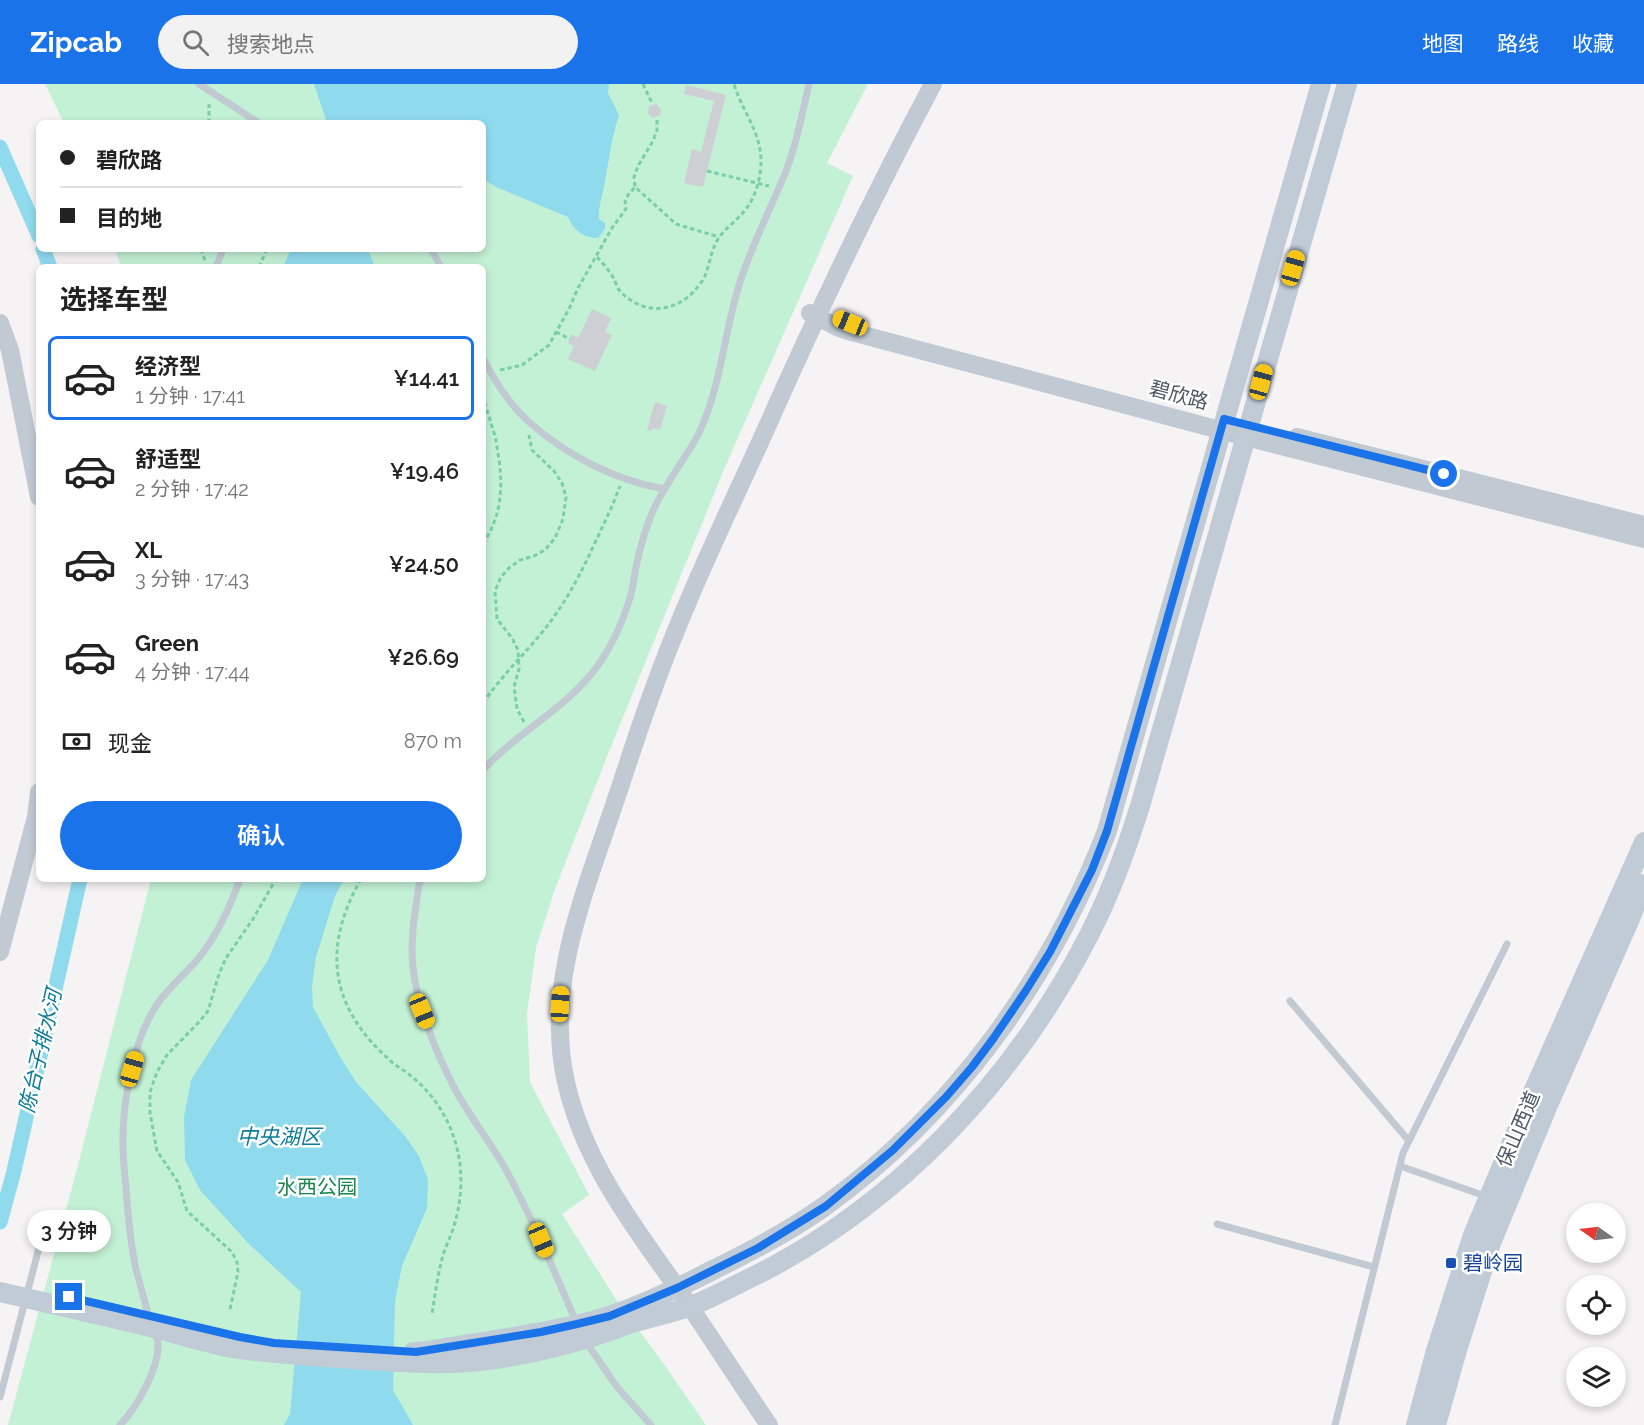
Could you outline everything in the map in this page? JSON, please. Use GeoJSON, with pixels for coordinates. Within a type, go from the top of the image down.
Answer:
{"type":"FeatureCollection","features":[{"type":"Feature","properties":{"kind":"main road"},"geometry":{"type":"LineString","coordinates":[[581,1332],[610,1316],[673,1290],[758,1248],[826,1206],[893,1150],[946,1097],[972,1067],[1032,982],[1050,952],[1092,870],[1107,831],[1321,84]]}},
{"type":"Feature","properties":{"kind":"main road"},"geometry":{"type":"LineString","coordinates":[[0,1282],[27,1293],[150,1321],[240,1337],[274,1349],[416,1357],[453,1363],[510,1356],[581,1332],[633,1323],[685,1308],[768,1270],[811,1245],[887,1189],[933,1148],[967,1112],[1015,1054],[1046,1010],[1090,933],[1125,851],[1140,806],[1347,84]]}},
{"type":"Feature","properties":{"kind":"main road","name":"保山西道"},"geometry":{"type":"LineString","coordinates":[[1416,1425],[1458,1279],[1488,1197],[1644,842]]}},
{"type":"Feature","properties":{"kind":"main road","name":"保山西道"},"geometry":{"type":"LineString","coordinates":[[1436,1425],[1456,1350],[1491,1243],[1644,884]]}},
{"type":"Feature","properties":{"kind":"main road"},"geometry":{"type":"LineString","coordinates":[[0,1292],[27,1293]]}},
{"type":"Feature","properties":{"kind":"street"},"geometry":{"type":"LineString","coordinates":[[760,1425],[606,1183],[583,1136],[566,1082],[561,1050],[559,1021],[561,987],[566,955],[577,917],[651,695],[815,311],[876,174],[923,84]]}},
{"type":"Feature","properties":{"kind":"street"},"geometry":{"type":"LineString","coordinates":[[815,311],[933,84]]}},
{"type":"Feature","properties":{"kind":"street","name":"碧欣路"},"geometry":{"type":"LineString","coordinates":[[815,311],[850,323],[1181,410],[1247,431],[1644,539]]}},
{"type":"Feature","properties":{"kind":"street"},"geometry":{"type":"LineString","coordinates":[[0,323],[10,350],[36,482]]}},
{"type":"Feature","properties":{"kind":"street","name":"碧欣路"},"geometry":{"type":"LineString","coordinates":[[1247,431],[1644,525]]}},
{"type":"Feature","properties":{"kind":"street"},"geometry":{"type":"LineString","coordinates":[[0,952],[36,817]]}},
{"type":"Feature","properties":{"kind":"street"},"geometry":{"type":"LineString","coordinates":[[685,1308],[768,1425]]}},
{"type":"Feature","properties":{"kind":"lane"},"geometry":{"type":"LineString","coordinates":[[199,84],[254,120]]}},
{"type":"Feature","properties":{"kind":"lane"},"geometry":{"type":"LineString","coordinates":[[486,767],[496,755],[563,704],[585,683],[616,633],[630,597],[643,540],[653,512],[664,489],[698,433],[710,406],[723,360],[739,284],[754,243],[785,174],[809,84]]}},
{"type":"Feature","properties":{"kind":"lane"},"geometry":{"type":"LineString","coordinates":[[240,112],[242,120]]}},
{"type":"Feature","properties":{"kind":"lane"},"geometry":{"type":"LineString","coordinates":[[486,364],[513,405],[528,421],[556,443],[592,465],[622,478],[645,486],[664,489]]}},
{"type":"Feature","properties":{"kind":"lane"},"geometry":{"type":"LineString","coordinates":[[120,1425],[140,1398],[151,1375],[158,1343],[136,1267],[129,1229],[123,1148],[125,1108],[132,1069],[144,1028],[159,1003],[199,957],[216,931],[233,900],[239,882]]}},
{"type":"Feature","properties":{"kind":"lane"},"geometry":{"type":"LineString","coordinates":[[420,882],[413,927],[413,967],[422,1011],[439,1053],[456,1091],[504,1167],[541,1240],[581,1332],[617,1388],[651,1425]]}},
{"type":"Feature","properties":{"kind":"lane"},"geometry":{"type":"LineString","coordinates":[[1335,1425],[1403,1153],[1507,944]]}},
{"type":"Feature","properties":{"kind":"lane"},"geometry":{"type":"LineString","coordinates":[[1290,1001],[1409,1141]]}},
{"type":"Feature","properties":{"kind":"lane"},"geometry":{"type":"LineString","coordinates":[[1400,1166],[1508,1203]]}},
{"type":"Feature","properties":{"kind":"lane"},"geometry":{"type":"LineString","coordinates":[[1217,1224],[1374,1268]]}},
{"type":"Feature","properties":{"kind":"lane"},"geometry":{"type":"LineString","coordinates":[[0,1397],[41,1240]]}},
{"type":"Feature","properties":{"kind":"path"},"geometry":{"type":"LineString","coordinates":[[643,84],[652,103]]}},
{"type":"Feature","properties":{"kind":"path"},"geometry":{"type":"LineString","coordinates":[[597,257],[615,280],[618,289],[638,305],[661,309],[673,307],[688,298],[697,288],[704,279],[712,250],[719,237],[746,210],[754,197],[761,162],[756,131],[742,106],[734,84]]}},
{"type":"Feature","properties":{"kind":"path"},"geometry":{"type":"LineString","coordinates":[[208,90],[208,120]]}},
{"type":"Feature","properties":{"kind":"path"},"geometry":{"type":"LineString","coordinates":[[657,120],[657,130],[653,141],[633,177],[635,187],[676,224],[719,237]]}},
{"type":"Feature","properties":{"kind":"path"},"geometry":{"type":"LineString","coordinates":[[707,171],[778,189]]}},
{"type":"Feature","properties":{"kind":"path"},"geometry":{"type":"LineString","coordinates":[[490,372],[522,365],[549,345],[578,288],[626,209],[628,195],[635,187]]}},
{"type":"Feature","properties":{"kind":"path"},"geometry":{"type":"LineString","coordinates":[[556,332],[570,339]]}},
{"type":"Feature","properties":{"kind":"path"},"geometry":{"type":"LineString","coordinates":[[486,411],[495,438],[501,495],[496,519],[486,537]]}},
{"type":"Feature","properties":{"kind":"path"},"geometry":{"type":"LineString","coordinates":[[528,421],[532,450],[554,471],[562,483],[566,497],[563,519],[555,538],[545,550],[520,560],[509,568],[501,577],[495,591],[497,619],[518,650],[519,669],[514,687],[517,709],[524,722],[532,728]]}},
{"type":"Feature","properties":{"kind":"path"},"geometry":{"type":"LineString","coordinates":[[486,699],[548,625],[582,572],[613,504],[622,478]]}},
{"type":"Feature","properties":{"kind":"path"},"geometry":{"type":"LineString","coordinates":[[230,1309],[238,1272],[237,1262],[232,1252],[187,1210],[178,1182],[157,1150],[150,1113],[150,1092],[157,1072],[167,1055],[208,1011],[226,958],[253,919],[274,882]]}},
{"type":"Feature","properties":{"kind":"path"},"geometry":{"type":"LineString","coordinates":[[360,882],[345,914],[338,937],[336,963],[339,983],[348,1008],[377,1047],[393,1063],[431,1093],[453,1135],[459,1158],[461,1184],[459,1206],[437,1280],[432,1314]]}},
{"type":"Feature","properties":{"kind":"green space","name":"水西公园"},"geometry":{"type":"Polygon","coordinates":[[[45,84],[868,84],[827,163],[853,176],[725,467],[555,889],[536,948],[527,1014],[530,1082],[589,1195],[562,1214],[619,1304],[706,1425],[8,1425],[77,1169],[150,882],[486,882],[486,264],[120,264],[116,252],[486,252],[486,120],[63,120],[45,84]]]}},
{"type":"Feature","properties":{"kind":"water"},"geometry":{"type":"Polygon","coordinates":[[[314,84],[609,84],[608,93],[619,115],[599,211],[599,219],[605,223],[605,229],[598,238],[583,235],[573,226],[568,217],[486,181],[486,120],[326,120],[314,84]]]}},
{"type":"Feature","properties":{"kind":"water"},"geometry":{"type":"Polygon","coordinates":[[[290,252],[369,252],[374,264],[284,264],[290,252]]]}},
{"type":"Feature","properties":{"kind":"water","name":"中央湖区"},"geometry":{"type":"Polygon","coordinates":[[[302,882],[342,882],[335,896],[316,957],[312,986],[313,1007],[356,1082],[405,1136],[419,1156],[428,1180],[427,1208],[402,1266],[395,1301],[393,1390],[413,1425],[284,1425],[290,1414],[301,1292],[249,1244],[200,1190],[185,1160],[184,1117],[191,1080],[268,960],[302,882]]]}},
{"type":"Feature","properties":{"kind":"building"},"geometry":{"type":"Polygon","coordinates":[[[686,85],[726,95],[703,187],[684,183],[692,149],[701,152],[714,101],[684,94],[686,85]]]}},
{"type":"Feature","properties":{"kind":"building"},"geometry":{"type":"Polygon","coordinates":[[[656,104],[661,109],[660,115],[652,118],[648,113],[649,106],[656,104]]]}},
{"type":"Feature","properties":{"kind":"building"},"geometry":{"type":"Polygon","coordinates":[[[592,309],[611,318],[605,332],[612,335],[595,371],[568,359],[574,346],[568,343],[572,334],[578,338],[592,309]]]}},
{"type":"Feature","properties":{"kind":"building"},"geometry":{"type":"Polygon","coordinates":[[[655,402],[667,406],[660,430],[653,428],[651,431],[647,430],[655,402]]]}},
{"type":"Feature","properties":{"kind":"waterway","name":"陈台子排水河"},"geometry":{"type":"LineString","coordinates":[[0,147],[36,229]]}},
{"type":"Feature","properties":{"kind":"waterway","name":"陈台子排水河"},"geometry":{"type":"LineString","coordinates":[[44,252],[49,264]]}},
{"type":"Feature","properties":{"kind":"waterway","name":"陈台子排水河"},"geometry":{"type":"LineString","coordinates":[[0,1222],[14,1171],[79,882]]}},
{"type":"Feature","properties":{"kind":"place","name":"碧岭园"},"geometry":{"type":"Point","coordinates":[1451,1263]}},
{"type":"Feature","properties":{"kind":"route"},"geometry":{"type":"LineString","coordinates":[[69,1297],[274,1343],[416,1352],[541,1332],[610,1316],[677,1288],[758,1248],[792,1228],[826,1206],[893,1150],[946,1097],[972,1067],[1025,992],[1074,908],[1107,831],[1224,419],[1444,474]]}}]}
